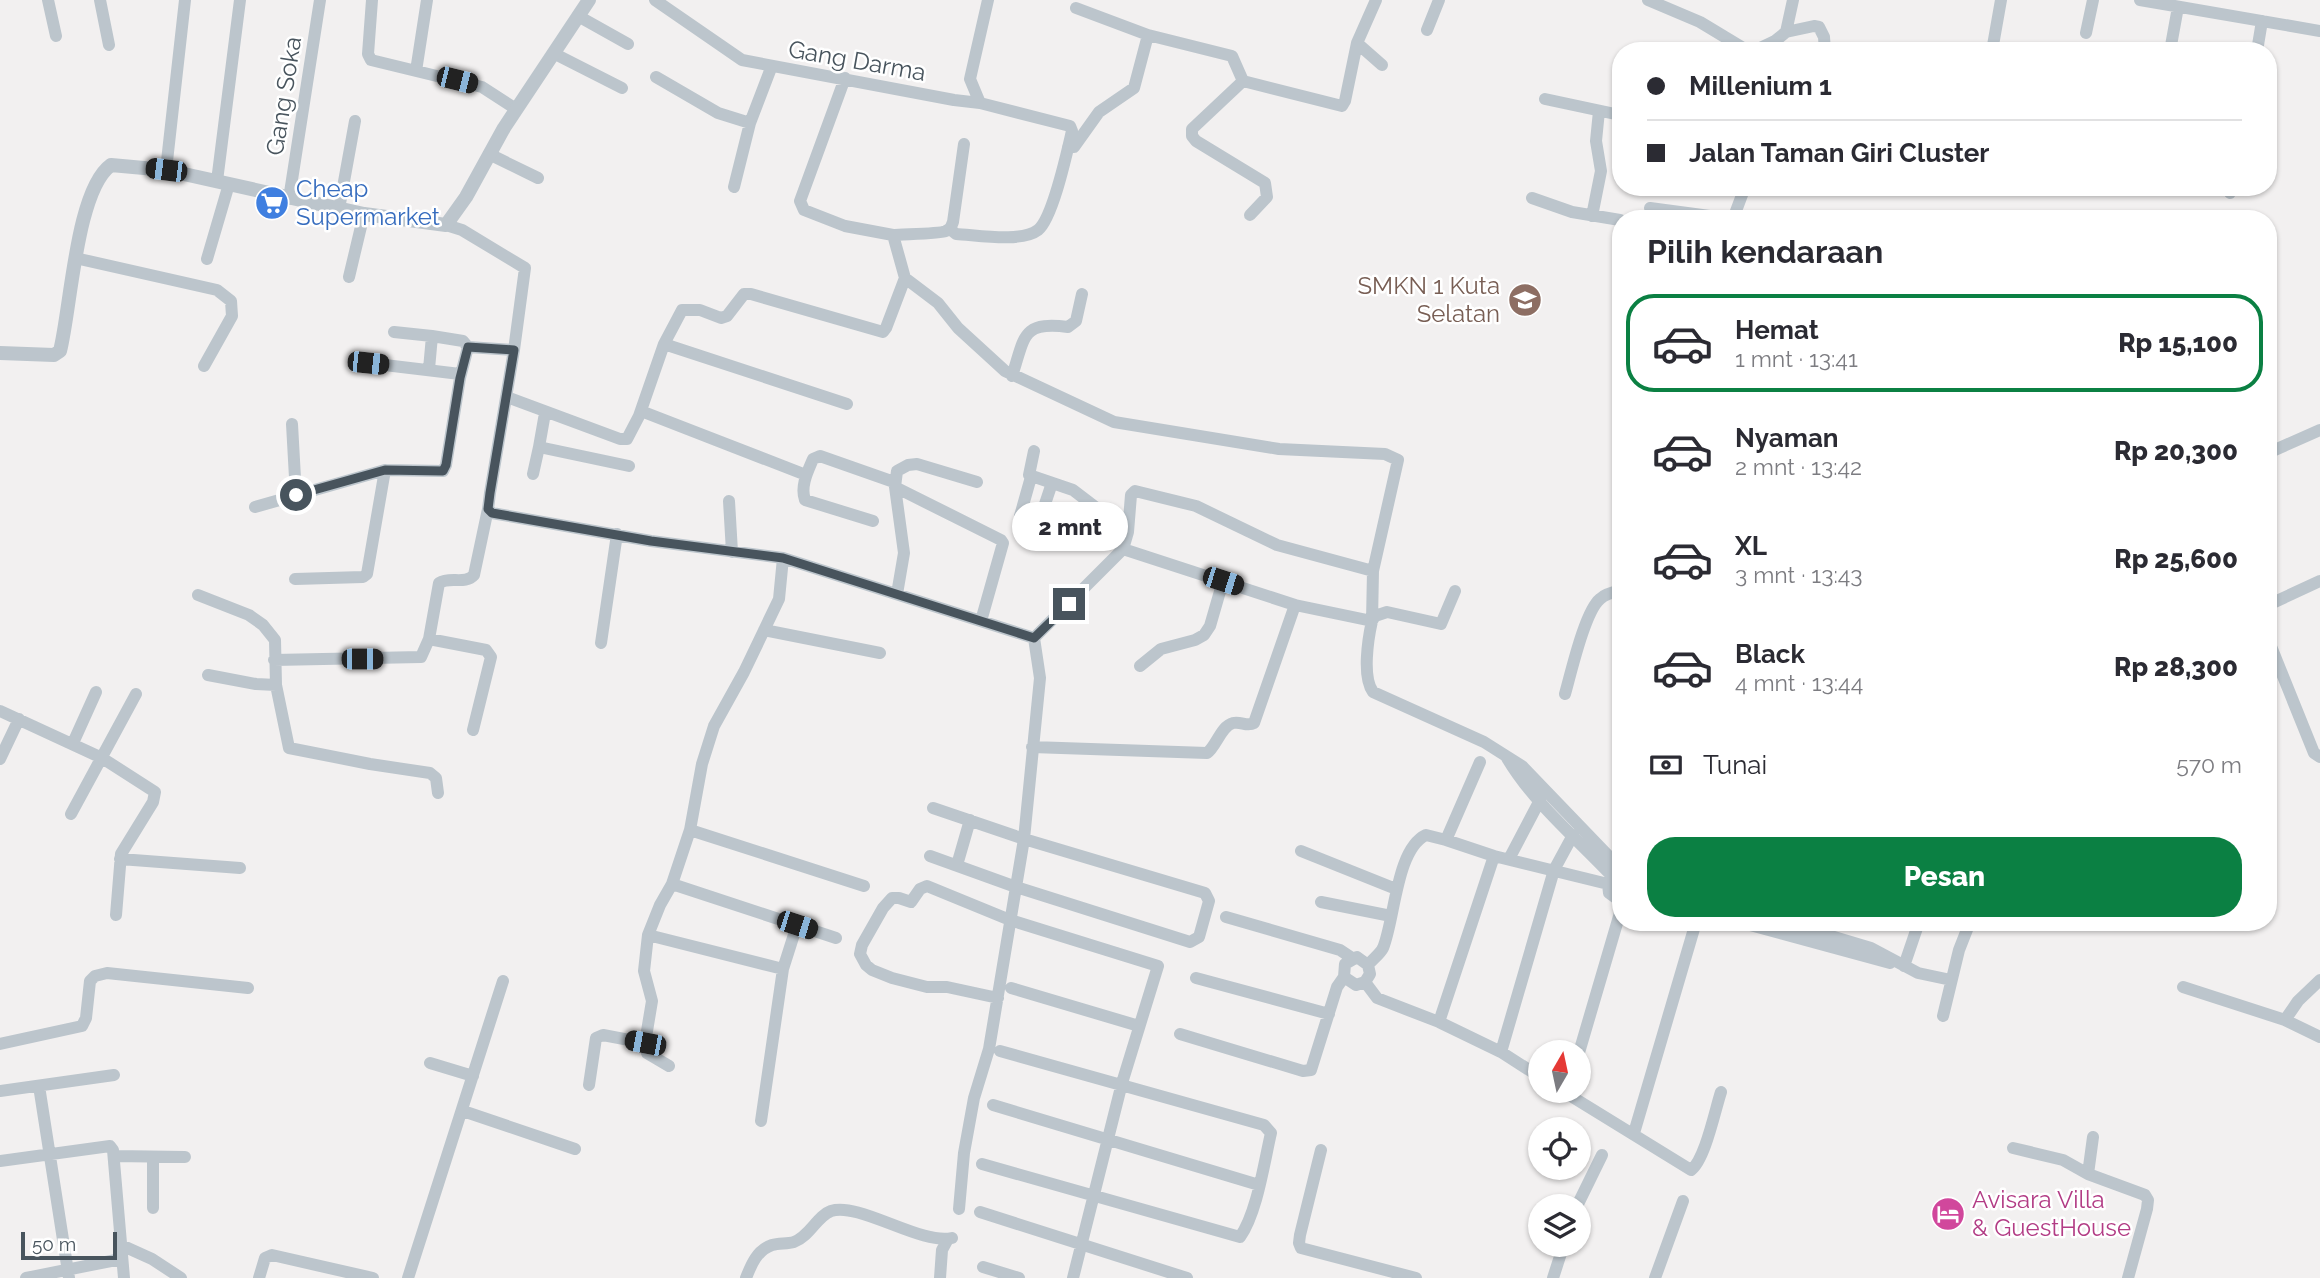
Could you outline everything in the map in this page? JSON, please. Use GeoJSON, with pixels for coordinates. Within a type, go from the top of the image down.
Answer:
{"type":"FeatureCollection","features":[{"type":"Feature","properties":{"kind":"street"},"geometry":{"type":"LineString","coordinates":[[48,0],[56,36]]}},
{"type":"Feature","properties":{"kind":"street"},"geometry":{"type":"LineString","coordinates":[[100,0],[109,45]]}},
{"type":"Feature","properties":{"kind":"street"},"geometry":{"type":"LineString","coordinates":[[166,170],[185,0]]}},
{"type":"Feature","properties":{"kind":"street"},"geometry":{"type":"LineString","coordinates":[[207,259],[223,182],[240,0]]}},
{"type":"Feature","properties":{"kind":"street","name":"Gang Soka"},"geometry":{"type":"LineString","coordinates":[[289,199],[320,0]]}},
{"type":"Feature","properties":{"kind":"street"},"geometry":{"type":"LineString","coordinates":[[372,0],[369,58],[482,87],[516,110]]}},
{"type":"Feature","properties":{"kind":"street"},"geometry":{"type":"LineString","coordinates":[[416,71],[427,0]]}},
{"type":"Feature","properties":{"kind":"street"},"geometry":{"type":"LineString","coordinates":[[446,225],[466,197],[516,110],[589,0]]}},
{"type":"Feature","properties":{"kind":"street","name":"Gang Darma"},"geometry":{"type":"LineString","coordinates":[[655,0],[742,60],[771,68],[845,78],[980,103],[1068,124],[1072,131],[1068,147]]}},
{"type":"Feature","properties":{"kind":"street"},"geometry":{"type":"LineString","coordinates":[[980,103],[970,79],[988,0]]}},
{"type":"Feature","properties":{"kind":"street"},"geometry":{"type":"LineString","coordinates":[[1243,81],[1342,106],[1357,43],[1376,0]]}},
{"type":"Feature","properties":{"kind":"street"},"geometry":{"type":"LineString","coordinates":[[1427,30],[1439,0]]}},
{"type":"Feature","properties":{"kind":"street"},"geometry":{"type":"LineString","coordinates":[[1648,0],[1700,22],[1733,42]]}},
{"type":"Feature","properties":{"kind":"street"},"geometry":{"type":"LineString","coordinates":[[1786,32],[1793,0]]}},
{"type":"Feature","properties":{"kind":"street"},"geometry":{"type":"LineString","coordinates":[[1994,42],[2001,0]]}},
{"type":"Feature","properties":{"kind":"street"},"geometry":{"type":"LineString","coordinates":[[2086,33],[2093,0]]}},
{"type":"Feature","properties":{"kind":"street"},"geometry":{"type":"LineString","coordinates":[[2140,0],[2320,31]]}},
{"type":"Feature","properties":{"kind":"street"},"geometry":{"type":"LineString","coordinates":[[2172,42],[2178,7]]}},
{"type":"Feature","properties":{"kind":"street"},"geometry":{"type":"LineString","coordinates":[[1076,8],[1149,35],[1232,56],[1243,81]]}},
{"type":"Feature","properties":{"kind":"street"},"geometry":{"type":"LineString","coordinates":[[578,16],[628,44]]}},
{"type":"Feature","properties":{"kind":"street"},"geometry":{"type":"LineString","coordinates":[[2259,42],[2263,22]]}},
{"type":"Feature","properties":{"kind":"street"},"geometry":{"type":"LineString","coordinates":[[1769,42],[1786,32],[1814,26],[1819,27],[1824,42]]}},
{"type":"Feature","properties":{"kind":"street"},"geometry":{"type":"LineString","coordinates":[[950,229],[956,234],[1016,237],[1038,230],[1046,219],[1055,195],[1068,147],[1074,147],[1099,112],[1134,88],[1149,35]]}},
{"type":"Feature","properties":{"kind":"street"},"geometry":{"type":"LineString","coordinates":[[1357,43],[1382,65]]}},
{"type":"Feature","properties":{"kind":"street"},"geometry":{"type":"LineString","coordinates":[[555,54],[622,88]]}},
{"type":"Feature","properties":{"kind":"street"},"geometry":{"type":"LineString","coordinates":[[734,187],[750,123],[771,68]]}},
{"type":"Feature","properties":{"kind":"street"},"geometry":{"type":"LineString","coordinates":[[656,77],[718,113],[750,123]]}},
{"type":"Feature","properties":{"kind":"street"},"geometry":{"type":"LineString","coordinates":[[845,78],[800,201],[804,210],[828,221],[893,235],[941,233],[950,229],[953,222],[964,144]]}},
{"type":"Feature","properties":{"kind":"street"},"geometry":{"type":"LineString","coordinates":[[1243,81],[1192,129],[1192,136],[1265,183],[1267,197],[1250,215]]}},
{"type":"Feature","properties":{"kind":"street"},"geometry":{"type":"LineString","coordinates":[[1545,99],[1612,113]]}},
{"type":"Feature","properties":{"kind":"street"},"geometry":{"type":"LineString","coordinates":[[1592,216],[1601,171],[1596,141],[1599,111]]}},
{"type":"Feature","properties":{"kind":"street"},"geometry":{"type":"LineString","coordinates":[[339,209],[355,121]]}},
{"type":"Feature","properties":{"kind":"street"},"geometry":{"type":"LineString","coordinates":[[489,154],[538,178]]}},
{"type":"Feature","properties":{"kind":"street"},"geometry":{"type":"LineString","coordinates":[[0,353],[54,355],[60,351],[75,258],[93,187],[103,171],[111,165],[166,170],[364,214],[446,225],[462,230],[525,268],[507,397],[474,575],[467,580],[446,580],[439,583],[429,639],[424,653],[418,658],[274,660]]}},
{"type":"Feature","properties":{"kind":"street"},"geometry":{"type":"LineString","coordinates":[[1532,198],[1572,212],[1612,219]]}},
{"type":"Feature","properties":{"kind":"street"},"geometry":{"type":"LineString","coordinates":[[1650,208],[1665,210]]}},
{"type":"Feature","properties":{"kind":"street"},"geometry":{"type":"LineString","coordinates":[[349,277],[364,214]]}},
{"type":"Feature","properties":{"kind":"street"},"geometry":{"type":"LineString","coordinates":[[507,397],[545,413],[620,439],[627,439],[641,411],[664,344],[682,310],[692,308],[721,318],[727,316],[744,294],[883,332],[905,278],[893,235]]}},
{"type":"Feature","properties":{"kind":"street"},"geometry":{"type":"LineString","coordinates":[[75,258],[217,290],[231,301],[232,316],[204,366]]}},
{"type":"Feature","properties":{"kind":"street"},"geometry":{"type":"LineString","coordinates":[[905,278],[937,303],[958,328],[1012,376],[1114,422],[1238,444],[1279,449],[1385,454],[1398,460],[1373,571],[1372,621],[1368,645],[1369,686],[1373,692],[1460,730],[1522,766],[1612,871]]}},
{"type":"Feature","properties":{"kind":"street"},"geometry":{"type":"LineString","coordinates":[[1012,376],[1026,334],[1032,329],[1047,325],[1068,327],[1076,321],[1082,294]]}},
{"type":"Feature","properties":{"kind":"street"},"geometry":{"type":"LineString","coordinates":[[394,332],[463,341],[468,347],[514,350]]}},
{"type":"Feature","properties":{"kind":"street"},"geometry":{"type":"LineString","coordinates":[[429,369],[432,337]]}},
{"type":"Feature","properties":{"kind":"street"},"geometry":{"type":"LineString","coordinates":[[664,344],[847,404]]}},
{"type":"Feature","properties":{"kind":"street"},"geometry":{"type":"LineString","coordinates":[[256,507],[385,470],[443,471],[460,374],[468,347]]}},
{"type":"Feature","properties":{"kind":"street"},"geometry":{"type":"LineString","coordinates":[[368,363],[460,374]]}},
{"type":"Feature","properties":{"kind":"street"},"geometry":{"type":"LineString","coordinates":[[641,411],[806,475]]}},
{"type":"Feature","properties":{"kind":"street"},"geometry":{"type":"LineString","coordinates":[[533,474],[545,413]]}},
{"type":"Feature","properties":{"kind":"street"},"geometry":{"type":"LineString","coordinates":[[292,424],[296,495]]}},
{"type":"Feature","properties":{"kind":"street"},"geometry":{"type":"LineString","coordinates":[[2277,449],[2320,430]]}},
{"type":"Feature","properties":{"kind":"street"},"geometry":{"type":"LineString","coordinates":[[539,447],[629,467]]}},
{"type":"Feature","properties":{"kind":"street"},"geometry":{"type":"LineString","coordinates":[[1034,451],[1028,471],[1031,477],[1020,516],[1035,524],[1039,522],[1052,483]]}},
{"type":"Feature","properties":{"kind":"street"},"geometry":{"type":"LineString","coordinates":[[873,521],[805,500],[803,494],[806,475],[813,458],[820,456],[895,484],[1001,540],[1003,543],[981,621]]}},
{"type":"Feature","properties":{"kind":"street"},"geometry":{"type":"LineString","coordinates":[[897,594],[904,553],[895,484],[897,471],[901,467],[917,464],[977,482]]}},
{"type":"Feature","properties":{"kind":"street"},"geometry":{"type":"LineString","coordinates":[[295,579],[363,577],[367,574],[385,470]]}},
{"type":"Feature","properties":{"kind":"street"},"geometry":{"type":"LineString","coordinates":[[1031,477],[1079,493],[1128,531]]}},
{"type":"Feature","properties":{"kind":"street"},"geometry":{"type":"LineString","coordinates":[[1034,638],[1123,549],[1128,531],[1131,495],[1135,491],[1196,506],[1277,545],[1373,571]]}},
{"type":"Feature","properties":{"kind":"street"},"geometry":{"type":"LineString","coordinates":[[729,501],[732,552]]}},
{"type":"Feature","properties":{"kind":"street"},"geometry":{"type":"LineString","coordinates":[[488,509],[504,516],[783,558],[1034,638]]}},
{"type":"Feature","properties":{"kind":"street"},"geometry":{"type":"LineString","coordinates":[[601,643],[617,534]]}},
{"type":"Feature","properties":{"kind":"street"},"geometry":{"type":"LineString","coordinates":[[1123,549],[1295,606],[1372,621]]}},
{"type":"Feature","properties":{"kind":"street"},"geometry":{"type":"LineString","coordinates":[[669,1066],[647,1053],[645,1043],[652,1001],[644,971],[648,935],[672,884],[690,830],[702,764],[714,726],[744,672],[779,599],[783,558]]}},
{"type":"Feature","properties":{"kind":"street"},"geometry":{"type":"LineString","coordinates":[[1140,666],[1161,649],[1204,635],[1210,626],[1223,581]]}},
{"type":"Feature","properties":{"kind":"street"},"geometry":{"type":"LineString","coordinates":[[2277,601],[2320,581]]}},
{"type":"Feature","properties":{"kind":"street"},"geometry":{"type":"LineString","coordinates":[[1372,621],[1375,616],[1387,612],[1441,624],[1455,591]]}},
{"type":"Feature","properties":{"kind":"street"},"geometry":{"type":"LineString","coordinates":[[1565,694],[1590,614],[1599,600],[1612,593]]}},
{"type":"Feature","properties":{"kind":"street"},"geometry":{"type":"LineString","coordinates":[[198,594],[249,615],[263,625],[275,640],[276,685],[289,748],[332,758],[430,773],[436,778],[438,793]]}},
{"type":"Feature","properties":{"kind":"street"},"geometry":{"type":"LineString","coordinates":[[1032,747],[1207,753],[1230,725],[1234,723],[1252,726],[1254,723],[1295,606]]}},
{"type":"Feature","properties":{"kind":"street"},"geometry":{"type":"LineString","coordinates":[[764,630],[880,653]]}},
{"type":"Feature","properties":{"kind":"street"},"geometry":{"type":"LineString","coordinates":[[959,1209],[964,1153],[974,1098],[989,1049],[1024,839],[1040,678],[1034,638]]}},
{"type":"Feature","properties":{"kind":"street"},"geometry":{"type":"LineString","coordinates":[[429,639],[490,653],[473,730]]}},
{"type":"Feature","properties":{"kind":"street"},"geometry":{"type":"LineString","coordinates":[[2277,661],[2314,753],[2320,757]]}},
{"type":"Feature","properties":{"kind":"street"},"geometry":{"type":"LineString","coordinates":[[208,675],[276,685]]}},
{"type":"Feature","properties":{"kind":"street"},"geometry":{"type":"LineString","coordinates":[[73,743],[96,692]]}},
{"type":"Feature","properties":{"kind":"street"},"geometry":{"type":"LineString","coordinates":[[71,814],[136,694]]}},
{"type":"Feature","properties":{"kind":"street"},"geometry":{"type":"LineString","coordinates":[[0,711],[102,758],[155,794],[153,802],[124,846],[120,859],[116,915]]}},
{"type":"Feature","properties":{"kind":"street"},"geometry":{"type":"LineString","coordinates":[[0,760],[19,719]]}},
{"type":"Feature","properties":{"kind":"street"},"geometry":{"type":"LineString","coordinates":[[1504,755],[1540,800],[1612,871]]}},
{"type":"Feature","properties":{"kind":"street"},"geometry":{"type":"LineString","coordinates":[[1446,840],[1480,762]]}},
{"type":"Feature","properties":{"kind":"street"},"geometry":{"type":"LineString","coordinates":[[1509,859],[1540,800]]}},
{"type":"Feature","properties":{"kind":"street"},"geometry":{"type":"LineString","coordinates":[[930,856],[1016,887],[1190,942],[1199,937],[1209,901],[1205,893],[1024,839],[933,808]]}},
{"type":"Feature","properties":{"kind":"street"},"geometry":{"type":"LineString","coordinates":[[957,865],[970,820]]}},
{"type":"Feature","properties":{"kind":"street"},"geometry":{"type":"LineString","coordinates":[[690,830],[863,886]]}},
{"type":"Feature","properties":{"kind":"street"},"geometry":{"type":"LineString","coordinates":[[1368,965],[1382,950],[1396,890],[1412,846],[1426,835],[1494,856],[1554,870],[1612,874]]}},
{"type":"Feature","properties":{"kind":"street"},"geometry":{"type":"LineString","coordinates":[[1501,1052],[1554,870],[1573,835]]}},
{"type":"Feature","properties":{"kind":"street"},"geometry":{"type":"LineString","coordinates":[[1301,851],[1396,890]]}},
{"type":"Feature","properties":{"kind":"street"},"geometry":{"type":"LineString","coordinates":[[1439,1022],[1494,856]]}},
{"type":"Feature","properties":{"kind":"street"},"geometry":{"type":"LineString","coordinates":[[120,859],[240,868]]}},
{"type":"Feature","properties":{"kind":"street"},"geometry":{"type":"LineString","coordinates":[[672,884],[836,938]]}},
{"type":"Feature","properties":{"kind":"street"},"geometry":{"type":"LineString","coordinates":[[998,998],[947,987],[927,987],[872,970],[862,961],[862,945],[888,902],[892,898],[911,902],[927,886],[1010,920],[1158,966],[1122,1083],[1073,1278]]}},
{"type":"Feature","properties":{"kind":"street"},"geometry":{"type":"LineString","coordinates":[[1321,902],[1391,916]]}},
{"type":"Feature","properties":{"kind":"street"},"geometry":{"type":"LineString","coordinates":[[1226,917],[1340,950],[1352,958],[1361,958],[1368,965],[1370,974],[1365,982],[1351,984],[1344,977],[1343,968],[1352,958]]}},
{"type":"Feature","properties":{"kind":"street"},"geometry":{"type":"LineString","coordinates":[[761,1121],[783,969],[797,925]]}},
{"type":"Feature","properties":{"kind":"street"},"geometry":{"type":"LineString","coordinates":[[1583,1040],[1615,931]]}},
{"type":"Feature","properties":{"kind":"street"},"geometry":{"type":"LineString","coordinates":[[1634,1133],[1693,931]]}},
{"type":"Feature","properties":{"kind":"street"},"geometry":{"type":"LineString","coordinates":[[1781,931],[1838,951],[1904,966]]}},
{"type":"Feature","properties":{"kind":"street"},"geometry":{"type":"LineString","coordinates":[[1819,931],[1871,948],[1918,973],[1951,980]]}},
{"type":"Feature","properties":{"kind":"street"},"geometry":{"type":"LineString","coordinates":[[1838,936],[1839,931]]}},
{"type":"Feature","properties":{"kind":"street"},"geometry":{"type":"LineString","coordinates":[[1904,966],[1916,931]]}},
{"type":"Feature","properties":{"kind":"street"},"geometry":{"type":"LineString","coordinates":[[1943,1016],[1951,980],[1967,931]]}},
{"type":"Feature","properties":{"kind":"street"},"geometry":{"type":"LineString","coordinates":[[648,935],[783,969]]}},
{"type":"Feature","properties":{"kind":"street"},"geometry":{"type":"LineString","coordinates":[[0,1044],[82,1026],[86,1018],[90,981],[107,973],[248,988]]}},
{"type":"Feature","properties":{"kind":"street"},"geometry":{"type":"LineString","coordinates":[[1180,1034],[1307,1071],[1314,1067],[1337,987],[1344,977]]}},
{"type":"Feature","properties":{"kind":"street"},"geometry":{"type":"LineString","coordinates":[[1196,978],[1329,1014]]}},
{"type":"Feature","properties":{"kind":"street"},"geometry":{"type":"LineString","coordinates":[[2285,1020],[2298,1001],[2320,980]]}},
{"type":"Feature","properties":{"kind":"street"},"geometry":{"type":"LineString","coordinates":[[408,1278],[503,981]]}},
{"type":"Feature","properties":{"kind":"street"},"geometry":{"type":"LineString","coordinates":[[1365,982],[1377,998],[1439,1022],[1501,1052],[1528,1069]]}},
{"type":"Feature","properties":{"kind":"street"},"geometry":{"type":"LineString","coordinates":[[2183,987],[2285,1020],[2320,1037]]}},
{"type":"Feature","properties":{"kind":"street"},"geometry":{"type":"LineString","coordinates":[[1011,988],[1139,1026]]}},
{"type":"Feature","properties":{"kind":"street"},"geometry":{"type":"LineString","coordinates":[[589,1085],[596,1038],[603,1035],[645,1043]]}},
{"type":"Feature","properties":{"kind":"street"},"geometry":{"type":"LineString","coordinates":[[982,1164],[1240,1237],[1259,1185],[1271,1133],[1264,1125],[1122,1083],[1000,1051]]}},
{"type":"Feature","properties":{"kind":"street"},"geometry":{"type":"LineString","coordinates":[[430,1063],[473,1076]]}},
{"type":"Feature","properties":{"kind":"street"},"geometry":{"type":"LineString","coordinates":[[0,1091],[114,1075]]}},
{"type":"Feature","properties":{"kind":"street"},"geometry":{"type":"LineString","coordinates":[[38,1086],[68,1274]]}},
{"type":"Feature","properties":{"kind":"street"},"geometry":{"type":"LineString","coordinates":[[1584,1103],[1686,1167],[1694,1169],[1702,1153],[1721,1092]]}},
{"type":"Feature","properties":{"kind":"street"},"geometry":{"type":"LineString","coordinates":[[993,1105],[1259,1185]]}},
{"type":"Feature","properties":{"kind":"street"},"geometry":{"type":"LineString","coordinates":[[463,1111],[575,1149]]}},
{"type":"Feature","properties":{"kind":"street"},"geometry":{"type":"LineString","coordinates":[[2088,1174],[2093,1137]]}},
{"type":"Feature","properties":{"kind":"street"},"geometry":{"type":"LineString","coordinates":[[0,1161],[108,1146],[113,1150],[124,1278]]}},
{"type":"Feature","properties":{"kind":"street"},"geometry":{"type":"LineString","coordinates":[[2012,1148],[2063,1160],[2088,1174],[2138,1191],[2148,1200],[2128,1278]]}},
{"type":"Feature","properties":{"kind":"street"},"geometry":{"type":"LineString","coordinates":[[1321,1150],[1299,1243],[1301,1248],[1416,1278]]}},
{"type":"Feature","properties":{"kind":"street"},"geometry":{"type":"LineString","coordinates":[[1583,1194],[1602,1155]]}},
{"type":"Feature","properties":{"kind":"street"},"geometry":{"type":"LineString","coordinates":[[114,1156],[185,1157]]}},
{"type":"Feature","properties":{"kind":"street"},"geometry":{"type":"LineString","coordinates":[[153,1157],[153,1208]]}},
{"type":"Feature","properties":{"kind":"street"},"geometry":{"type":"LineString","coordinates":[[1655,1278],[1683,1201]]}},
{"type":"Feature","properties":{"kind":"street"},"geometry":{"type":"LineString","coordinates":[[746,1278],[752,1261],[766,1248],[794,1242],[833,1211],[852,1212],[929,1236],[950,1238],[942,1250],[940,1278]]}},
{"type":"Feature","properties":{"kind":"street"},"geometry":{"type":"LineString","coordinates":[[980,1212],[1187,1278]]}},
{"type":"Feature","properties":{"kind":"street"},"geometry":{"type":"LineString","coordinates":[[121,1245],[152,1259],[181,1278]]}},
{"type":"Feature","properties":{"kind":"street"},"geometry":{"type":"LineString","coordinates":[[259,1278],[265,1258],[272,1255],[373,1278]]}},
{"type":"Feature","properties":{"kind":"street"},"geometry":{"type":"LineString","coordinates":[[1553,1278],[1560,1257]]}},
{"type":"Feature","properties":{"kind":"street"},"geometry":{"type":"LineString","coordinates":[[26,1278],[68,1274],[121,1259]]}},
{"type":"Feature","properties":{"kind":"street"},"geometry":{"type":"LineString","coordinates":[[983,1268],[1016,1278]]}},
{"type":"Feature","properties":{"kind":"place","name":"Cheap Supermarket"},"geometry":{"type":"Point","coordinates":[272,203]}},
{"type":"Feature","properties":{"kind":"place","name":"SMKN 1 Kuta Selatan"},"geometry":{"type":"Point","coordinates":[1525,300]}},
{"type":"Feature","properties":{"kind":"place","name":"Avisara Villa & GuestHouse"},"geometry":{"type":"Point","coordinates":[1948,1214]}},
{"type":"Feature","properties":{"kind":"route"},"geometry":{"type":"LineString","coordinates":[[296,495],[385,470],[443,471],[463,361],[468,347],[514,350],[490,493],[488,509],[492,513],[651,541],[783,558],[1034,638],[1069,604]]}}]}
